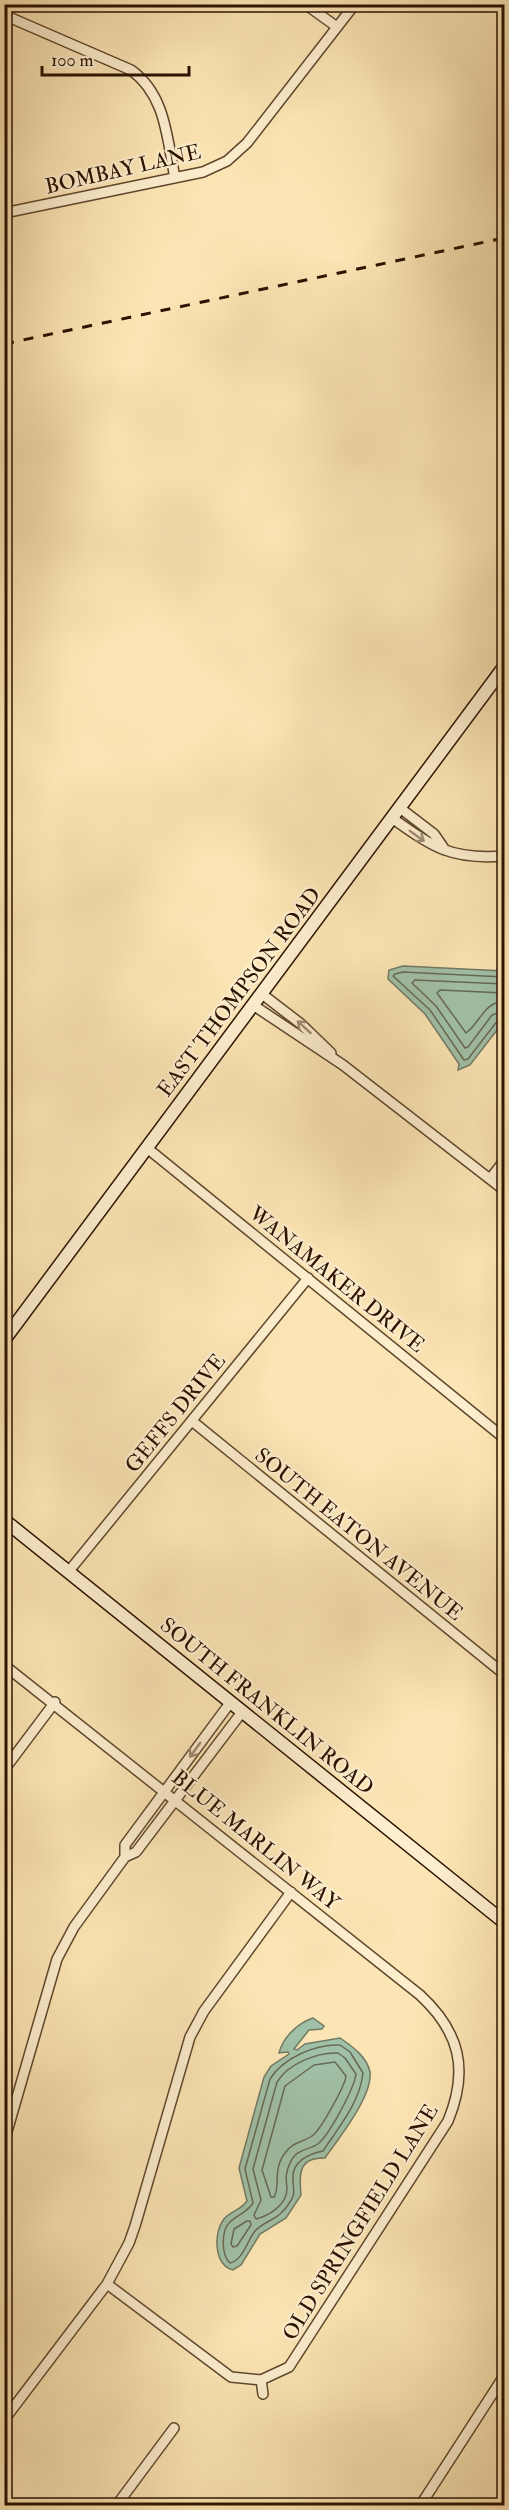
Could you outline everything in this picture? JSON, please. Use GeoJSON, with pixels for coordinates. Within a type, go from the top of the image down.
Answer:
{"type":"FeatureCollection","features":[{"type":"Feature","properties":{"kind":"main road","name":"EAST THOMPSON ROAD"},"geometry":{"type":"LineString","coordinates":[[4,1340],[504,667]]}},
{"type":"Feature","properties":{"kind":"main road","name":"SOUTH FRANKLIN ROAD"},"geometry":{"type":"LineString","coordinates":[[4,1520],[504,1922]]}},
{"type":"Feature","properties":{"kind":"street"},"geometry":{"type":"LineString","coordinates":[[305,4],[337,27]]}},
{"type":"Feature","properties":{"kind":"street","name":"BOMBAY LANE"},"geometry":{"type":"LineString","coordinates":[[4,213],[203,172],[227,161],[247,143],[354,4]]}},
{"type":"Feature","properties":{"kind":"street"},"geometry":{"type":"LineString","coordinates":[[4,15],[130,70],[143,79],[161,107],[175,178]]}},
{"type":"Feature","properties":{"kind":"street"},"geometry":{"type":"LineString","coordinates":[[400,808],[434,834],[445,850]]}},
{"type":"Feature","properties":{"kind":"street"},"geometry":{"type":"LineString","coordinates":[[392,818],[427,843],[465,858],[504,856]]}},
{"type":"Feature","properties":{"kind":"street"},"geometry":{"type":"LineString","coordinates":[[261,994],[301,1024],[344,1065]]}},
{"type":"Feature","properties":{"kind":"street"},"geometry":{"type":"LineString","coordinates":[[253,1005],[344,1065],[504,1190]]}},
{"type":"Feature","properties":{"kind":"street","name":"WANAMAKER DRIVE"},"geometry":{"type":"LineString","coordinates":[[147,1148],[504,1438]]}},
{"type":"Feature","properties":{"kind":"street"},"geometry":{"type":"LineString","coordinates":[[490,1179],[504,1161]]}},
{"type":"Feature","properties":{"kind":"street","name":"GEFFS DRIVE"},"geometry":{"type":"LineString","coordinates":[[69,1571],[309,1278]]}},
{"type":"Feature","properties":{"kind":"street","name":"SOUTH EATON AVENUE"},"geometry":{"type":"LineString","coordinates":[[192,1421],[504,1674]]}},
{"type":"Feature","properties":{"kind":"street","name":"BLUE MARLIN WAY"},"geometry":{"type":"LineString","coordinates":[[4,1665],[55,1702],[436,2010],[455,2044],[459,2063]]}},
{"type":"Feature","properties":{"kind":"street"},"geometry":{"type":"LineString","coordinates":[[4,1770],[55,1702]]}},
{"type":"Feature","properties":{"kind":"street"},"geometry":{"type":"LineString","coordinates":[[125,1857],[125,1845],[230,1702]]}},
{"type":"Feature","properties":{"kind":"street"},"geometry":{"type":"LineString","coordinates":[[4,2142],[57,1959],[74,1926],[125,1857],[136,1852],[242,1712]]}},
{"type":"Feature","properties":{"kind":"street"},"geometry":{"type":"LineString","coordinates":[[4,2420],[107,2284],[129,2243],[135,2226],[189,2037],[204,2011],[291,1892]]}},
{"type":"Feature","properties":{"kind":"street","name":"OLD SPRINGFIELD LANE"},"geometry":{"type":"LineString","coordinates":[[261,2380],[289,2367],[298,2355],[448,2121],[456,2102],[459,2063]]}},
{"type":"Feature","properties":{"kind":"street"},"geometry":{"type":"LineString","coordinates":[[107,2284],[222,2373],[244,2380],[261,2380],[263,2394]]}},
{"type":"Feature","properties":{"kind":"street"},"geometry":{"type":"LineString","coordinates":[[420,2505],[504,2376]]}},
{"type":"Feature","properties":{"kind":"street"},"geometry":{"type":"LineString","coordinates":[[116,2505],[174,2428]]}},
{"type":"Feature","properties":{"kind":"water"},"geometry":{"type":"Polygon","coordinates":[[[403,966],[504,971],[504,1021],[470,1065],[458,1070],[459,1064],[425,1014],[388,979],[389,970],[403,966]]]}},
{"type":"Feature","properties":{"kind":"water"},"geometry":{"type":"Polygon","coordinates":[[[313,2018],[324,2026],[322,2029],[309,2030],[294,2049],[297,2050],[305,2044],[340,2038],[366,2061],[370,2072],[366,2093],[354,2117],[325,2158],[316,2158],[305,2164],[300,2181],[301,2195],[286,2218],[260,2234],[241,2265],[233,2270],[222,2262],[219,2255],[218,2232],[224,2219],[247,2201],[239,2168],[264,2077],[271,2066],[289,2054],[288,2052],[279,2053],[288,2036],[297,2027],[313,2018]]]}},
{"type":"Feature","properties":{"kind":"railway"},"geometry":{"type":"LineString","coordinates":[[4,344],[504,238]]}}]}
